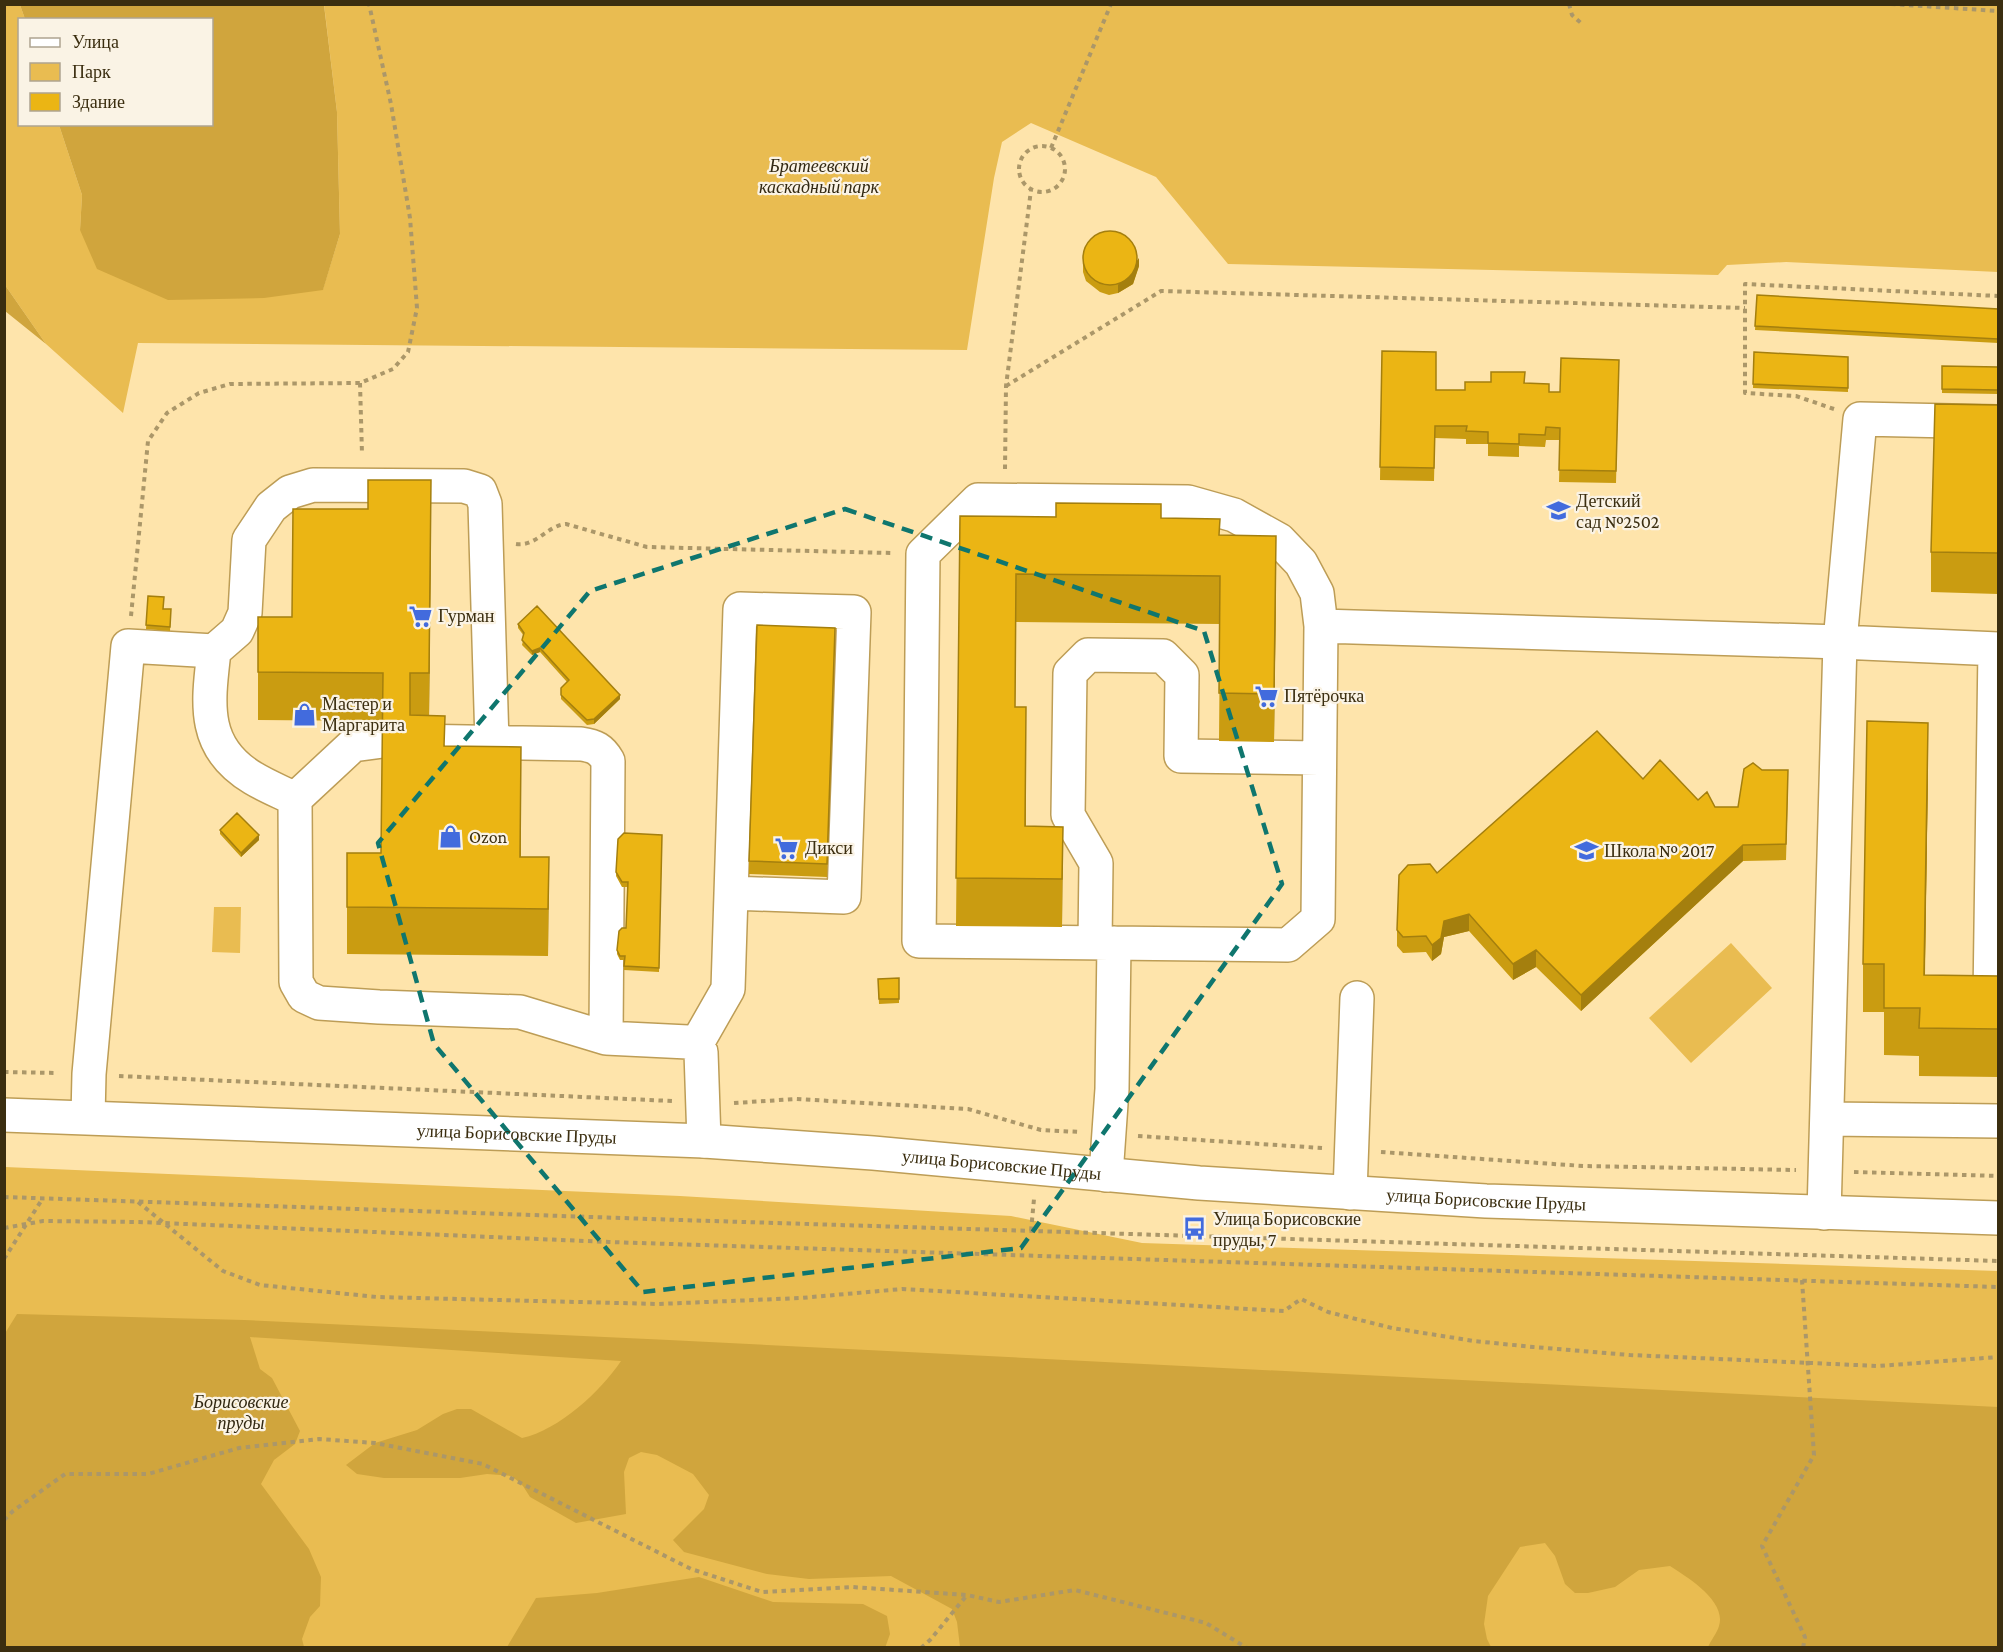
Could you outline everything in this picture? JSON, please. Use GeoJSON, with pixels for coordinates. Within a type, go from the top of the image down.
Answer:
{"type":"FeatureCollection","features":[{"type":"Feature","properties":{"kind":"main road"},"geometry":{"type":"LineString","coordinates":[[1824,1213],[1840,642],[1860,418],[1998,422]]}},
{"type":"Feature","properties":{"kind":"main road"},"geometry":{"type":"LineString","coordinates":[[295,800],[252,778],[225,755],[213,734],[209,690],[214,651],[237,631],[245,613],[249,540],[271,507],[290,492],[314,485],[464,486],[480,491],[485,504],[492,743]]}},
{"type":"Feature","properties":{"kind":"main road"},"geometry":{"type":"LineString","coordinates":[[978,501],[1188,502],[1234,515],[1279,540],[1301,562],[1317,593],[1321,626],[1318,919],[1288,945],[919,941],[923,554],[978,501]]}},
{"type":"Feature","properties":{"kind":"main road"},"geometry":{"type":"LineString","coordinates":[[696,1045],[728,989],[731,893],[740,609],[854,612],[844,897],[731,893]]}},
{"type":"Feature","properties":{"kind":"main road"},"geometry":{"type":"LineString","coordinates":[[1321,626],[1997,649],[1990,998],[1998,999]]}},
{"type":"Feature","properties":{"kind":"main road"},"geometry":{"type":"LineString","coordinates":[[88,1117],[89,1074],[128,646],[214,651]]}},
{"type":"Feature","properties":{"kind":"main road"},"geometry":{"type":"LineString","coordinates":[[1106,1175],[1112,1089],[1104,943],[1096,863],[1068,815],[1070,673],[1089,655],[1163,656],[1182,675],[1181,756],[1320,758]]}},
{"type":"Feature","properties":{"kind":"main road"},"geometry":{"type":"LineString","coordinates":[[606,1038],[608,761],[603,752],[594,746],[587,745],[396,741],[353,745],[295,800],[296,982],[304,996],[319,1003],[520,1012],[606,1038],[688,1041],[696,1045],[701,1052],[704,1142]]}},
{"type":"Feature","properties":{"kind":"main road"},"geometry":{"type":"LineString","coordinates":[[1350,1193],[1357,998]]}},
{"type":"Feature","properties":{"kind":"main road","name":"улица Борисовские Пруды"},"geometry":{"type":"LineString","coordinates":[[4,1115],[704,1142],[873,1153],[1199,1183],[1486,1201],[1998,1218]]}},
{"type":"Feature","properties":{"kind":"main road"},"geometry":{"type":"LineString","coordinates":[[1828,1119],[1998,1121]]}},
{"type":"Feature","properties":{"kind":"path"},"geometry":{"type":"LineString","coordinates":[[128,646],[148,441],[167,413],[199,393],[230,384],[360,383],[393,369],[408,352],[417,308],[410,218],[392,104],[369,4]]}},
{"type":"Feature","properties":{"kind":"path"},"geometry":{"type":"LineString","coordinates":[[1051,148],[1111,4]]}},
{"type":"Feature","properties":{"kind":"path"},"geometry":{"type":"LineString","coordinates":[[1569,4],[1572,15],[1581,23]]}},
{"type":"Feature","properties":{"kind":"path"},"geometry":{"type":"LineString","coordinates":[[1891,4],[1998,11]]}},
{"type":"Feature","properties":{"kind":"path"},"geometry":{"type":"LineString","coordinates":[[1038,147],[1051,148],[1063,161],[1063,177],[1054,188],[1045,192],[1031,190],[1022,182],[1018,170],[1022,157],[1027,151],[1038,147]]}},
{"type":"Feature","properties":{"kind":"path"},"geometry":{"type":"LineString","coordinates":[[1005,500],[1006,386],[1031,190]]}},
{"type":"Feature","properties":{"kind":"path"},"geometry":{"type":"LineString","coordinates":[[1860,418],[1796,396],[1745,393],[1744,284],[1998,296]]}},
{"type":"Feature","properties":{"kind":"path"},"geometry":{"type":"LineString","coordinates":[[1006,386],[1161,291],[1744,308]]}},
{"type":"Feature","properties":{"kind":"path"},"geometry":{"type":"LineString","coordinates":[[360,383],[363,485]]}},
{"type":"Feature","properties":{"kind":"path"},"geometry":{"type":"LineString","coordinates":[[486,530],[501,540],[521,544],[542,537],[557,524],[566,524],[647,547],[923,554]]}},
{"type":"Feature","properties":{"kind":"path"},"geometry":{"type":"LineString","coordinates":[[4,1072],[703,1102],[740,1103],[796,1099],[968,1109],[1041,1130],[1583,1166],[1998,1176]]}},
{"type":"Feature","properties":{"kind":"path"},"geometry":{"type":"LineString","coordinates":[[4,1197],[692,1221],[1998,1261]]}},
{"type":"Feature","properties":{"kind":"path"},"geometry":{"type":"LineString","coordinates":[[4,1259],[43,1198]]}},
{"type":"Feature","properties":{"kind":"path"},"geometry":{"type":"LineString","coordinates":[[137,1201],[223,1271],[260,1285],[377,1297],[659,1304],[801,1298],[902,1289],[1284,1311],[1301,1299],[1328,1312],[1392,1328],[1474,1341],[1630,1355],[1878,1366],[1998,1357]]}},
{"type":"Feature","properties":{"kind":"path"},"geometry":{"type":"LineString","coordinates":[[4,1228],[43,1221],[165,1224],[632,1243],[1998,1287]]}},
{"type":"Feature","properties":{"kind":"path"},"geometry":{"type":"LineString","coordinates":[[1802,1280],[1814,1455],[1762,1546],[1805,1637],[1803,1647]]}},
{"type":"Feature","properties":{"kind":"path"},"geometry":{"type":"LineString","coordinates":[[4,1520],[65,1474],[148,1474],[239,1449],[319,1440],[375,1443],[483,1464],[691,1569],[762,1592],[852,1587],[967,1595],[999,1602],[1075,1590],[1206,1623],[1247,1647]]}},
{"type":"Feature","properties":{"kind":"path"},"geometry":{"type":"LineString","coordinates":[[921,1647],[930,1640],[967,1595]]}},
{"type":"Feature","properties":{"kind":"highlighted area"},"geometry":{"type":"Polygon","coordinates":[[[845,509],[1204,631],[1282,884],[1021,1248],[643,1292],[434,1044],[378,843],[590,591],[845,509]]]}},
{"type":"Feature","properties":{"kind":"green space","name":"Братеевский каскадный парк"},"geometry":{"type":"Polygon","coordinates":[[[324,4],[1998,5],[1998,272],[1786,262],[1727,265],[1718,275],[1228,264],[1156,177],[1031,123],[1002,142],[994,178],[967,350],[138,343],[123,413],[46,344],[5,285],[4,5],[20,5],[25,18],[18,18],[18,126],[59,126],[82,195],[80,230],[323,289],[340,234],[337,112],[324,4]]]}},
{"type":"Feature","properties":{"kind":"green space"},"geometry":{"type":"Polygon","coordinates":[[[20,5],[324,5],[337,112],[340,234],[323,290],[264,298],[168,300],[97,269],[80,230],[82,195],[59,126],[213,126],[213,18],[25,18],[20,5]]]}},
{"type":"Feature","properties":{"kind":"green space"},"geometry":{"type":"Polygon","coordinates":[[[5,285],[46,344],[5,311],[5,285]]]}},
{"type":"Feature","properties":{"kind":"green space"},"geometry":{"type":"Polygon","coordinates":[[[214,907],[241,907],[240,953],[212,952],[214,907]]]}},
{"type":"Feature","properties":{"kind":"green space"},"geometry":{"type":"Polygon","coordinates":[[[1731,943],[1772,988],[1691,1063],[1649,1018],[1731,943]]]}},
{"type":"Feature","properties":{"kind":"green space","name":"Борисовские пруды"},"geometry":{"type":"Polygon","coordinates":[[[5,1167],[680,1196],[1011,1216],[1142,1243],[1998,1271],[1998,1647],[5,1647],[5,1167]]]}},
{"type":"Feature","properties":{"kind":"green space"},"geometry":{"type":"Polygon","coordinates":[[[17,1314],[244,1320],[1998,1407],[1998,1647],[1708,1647],[1719,1626],[1720,1617],[1711,1599],[1686,1576],[1670,1566],[1639,1570],[1615,1587],[1588,1593],[1575,1593],[1565,1584],[1555,1556],[1545,1543],[1520,1547],[1488,1596],[1484,1624],[1491,1647],[960,1647],[957,1622],[952,1609],[891,1576],[809,1579],[767,1574],[684,1552],[673,1540],[704,1509],[709,1495],[693,1474],[657,1455],[641,1452],[629,1458],[624,1472],[626,1514],[576,1523],[530,1497],[523,1486],[512,1476],[487,1474],[460,1478],[384,1478],[357,1474],[346,1465],[375,1443],[417,1430],[443,1414],[457,1409],[471,1409],[522,1438],[536,1434],[578,1408],[613,1373],[621,1361],[250,1337],[260,1369],[272,1378],[300,1431],[295,1444],[274,1460],[261,1484],[309,1549],[321,1577],[320,1606],[310,1617],[302,1639],[304,1647],[5,1647],[4,1335],[17,1314]]]}},
{"type":"Feature","properties":{"kind":"green space"},"geometry":{"type":"Polygon","coordinates":[[[699,1577],[773,1602],[863,1604],[887,1616],[890,1634],[885,1648],[507,1647],[536,1598],[597,1593],[699,1577]]]}},
{"type":"Feature","properties":{"kind":"building"},"geometry":{"type":"Polygon","coordinates":[[[1105,231],[1115,231],[1125,235],[1133,243],[1137,258],[1133,273],[1125,281],[1115,285],[1105,285],[1095,281],[1087,273],[1083,263],[1083,253],[1087,243],[1095,235],[1105,231]]]}},
{"type":"Feature","properties":{"kind":"building"},"geometry":{"type":"Polygon","coordinates":[[[1757,295],[1998,309],[1998,339],[1755,326],[1757,295]]]}},
{"type":"Feature","properties":{"kind":"building"},"geometry":{"type":"Polygon","coordinates":[[[1382,351],[1436,352],[1436,390],[1465,390],[1465,382],[1491,382],[1491,372],[1525,372],[1524,383],[1549,384],[1549,392],[1560,392],[1561,358],[1619,360],[1616,471],[1559,470],[1560,428],[1546,427],[1545,435],[1519,434],[1519,444],[1488,443],[1488,432],[1466,431],[1467,426],[1435,426],[1434,468],[1380,467],[1382,351]]]}},
{"type":"Feature","properties":{"kind":"building"},"geometry":{"type":"Polygon","coordinates":[[[1754,352],[1848,357],[1848,388],[1753,384],[1754,352]]]}},
{"type":"Feature","properties":{"kind":"building"},"geometry":{"type":"Polygon","coordinates":[[[1942,366],[1998,367],[1998,390],[1942,389],[1942,366]]]}},
{"type":"Feature","properties":{"kind":"building"},"geometry":{"type":"Polygon","coordinates":[[[1935,404],[1998,405],[1998,553],[1931,552],[1935,404]]]}},
{"type":"Feature","properties":{"kind":"building"},"geometry":{"type":"Polygon","coordinates":[[[368,480],[431,480],[429,673],[410,673],[410,715],[445,716],[444,746],[521,747],[520,857],[549,857],[548,909],[347,907],[347,853],[381,853],[383,673],[258,672],[258,617],[292,617],[293,509],[368,509],[368,480]]]}},
{"type":"Feature","properties":{"kind":"building"},"geometry":{"type":"Polygon","coordinates":[[[1056,503],[1161,504],[1161,518],[1220,519],[1219,535],[1276,536],[1274,694],[1219,693],[1220,576],[1016,574],[1015,707],[1026,707],[1025,826],[1063,827],[1062,879],[956,878],[960,516],[1056,517],[1056,503]]]}},
{"type":"Feature","properties":{"kind":"building"},"geometry":{"type":"Polygon","coordinates":[[[148,596],[164,597],[163,609],[171,609],[170,627],[146,625],[148,596]]]}},
{"type":"Feature","properties":{"kind":"building"},"geometry":{"type":"Polygon","coordinates":[[[537,606],[620,695],[594,719],[587,720],[561,695],[561,688],[569,680],[540,648],[532,651],[522,640],[524,633],[518,624],[537,606]]]}},
{"type":"Feature","properties":{"kind":"building"},"geometry":{"type":"Polygon","coordinates":[[[757,625],[835,628],[827,864],[749,861],[757,625]]]}},
{"type":"Feature","properties":{"kind":"building"},"geometry":{"type":"Polygon","coordinates":[[[1867,721],[1928,723],[1924,975],[1998,976],[1998,1029],[1919,1028],[1920,1008],[1884,1008],[1884,964],[1863,964],[1867,721]]]}},
{"type":"Feature","properties":{"kind":"building"},"geometry":{"type":"Polygon","coordinates":[[[1597,731],[1643,779],[1660,760],[1698,800],[1707,792],[1715,807],[1738,807],[1744,769],[1753,763],[1762,770],[1788,770],[1786,844],[1743,845],[1581,995],[1536,950],[1513,964],[1469,914],[1444,921],[1441,938],[1432,945],[1426,936],[1403,937],[1397,930],[1399,875],[1408,865],[1430,864],[1437,873],[1597,731]]]}},
{"type":"Feature","properties":{"kind":"building"},"geometry":{"type":"Polygon","coordinates":[[[237,813],[259,835],[241,853],[220,830],[237,813]]]}},
{"type":"Feature","properties":{"kind":"building"},"geometry":{"type":"Polygon","coordinates":[[[624,833],[662,835],[659,968],[624,966],[625,956],[620,956],[617,950],[619,931],[626,928],[628,882],[622,882],[616,872],[618,839],[624,833]]]}},
{"type":"Feature","properties":{"kind":"building"},"geometry":{"type":"Polygon","coordinates":[[[899,978],[899,999],[879,999],[878,979],[899,978]]]}},
{"type":"Feature","properties":{"kind":"place","name":"Детский сад №2502"},"geometry":{"type":"Point","coordinates":[1558,511]}},
{"type":"Feature","properties":{"kind":"place","name":"Гурман"},"geometry":{"type":"Point","coordinates":[420,616]}},
{"type":"Feature","properties":{"kind":"place","name":"Пятёрочка"},"geometry":{"type":"Point","coordinates":[1266,696]}},
{"type":"Feature","properties":{"kind":"place","name":"Мастер и Маргарита"},"geometry":{"type":"Point","coordinates":[304,714]}},
{"type":"Feature","properties":{"kind":"place","name":"Ozon"},"geometry":{"type":"Point","coordinates":[451,837]}},
{"type":"Feature","properties":{"kind":"place","name":"Дикси"},"geometry":{"type":"Point","coordinates":[787,848]}},
{"type":"Feature","properties":{"kind":"place","name":"Школа № 2017"},"geometry":{"type":"Point","coordinates":[1586,851]}},
{"type":"Feature","properties":{"kind":"place","name":"Улица Борисовские пруды, 7"},"geometry":{"type":"Point","coordinates":[1195,1229]}}]}
